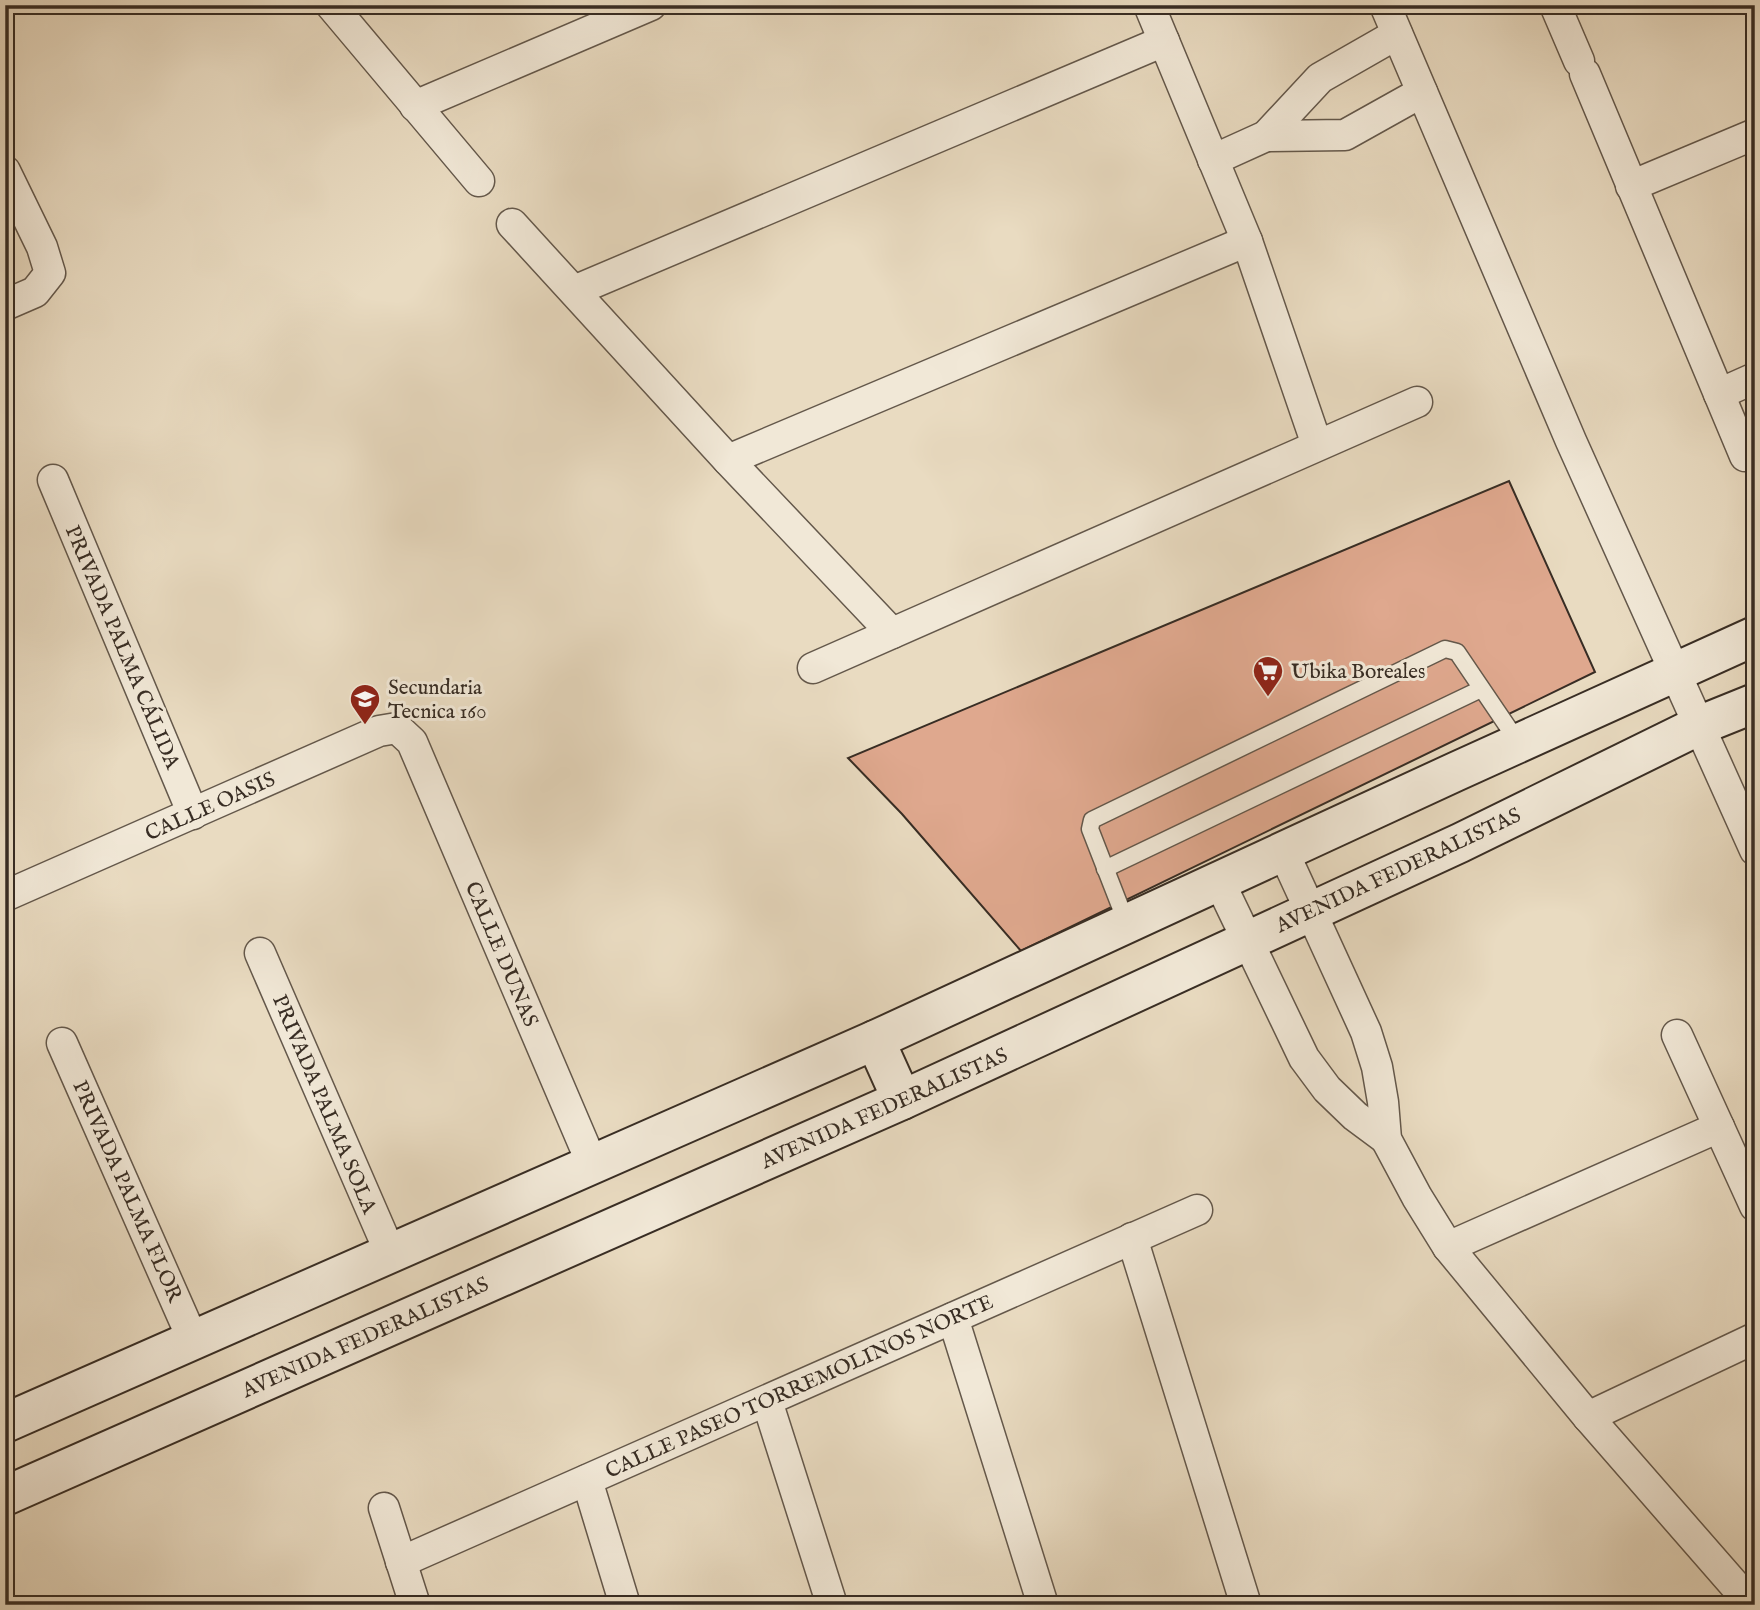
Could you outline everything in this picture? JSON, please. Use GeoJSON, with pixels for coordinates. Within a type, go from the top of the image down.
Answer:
{"type":"FeatureCollection","features":[{"type":"Feature","properties":{"kind":"street"},"geometry":{"type":"LineString","coordinates":[[331,5],[479,181]]}},
{"type":"Feature","properties":{"kind":"street"},"geometry":{"type":"LineString","coordinates":[[415,106],[651,5]]}},
{"type":"Feature","properties":{"kind":"street"},"geometry":{"type":"LineString","coordinates":[[1149,5],[1247,241],[1317,445]]}},
{"type":"Feature","properties":{"kind":"street"},"geometry":{"type":"LineString","coordinates":[[1385,5],[1571,441],[1755,850]]}},
{"type":"Feature","properties":{"kind":"street"},"geometry":{"type":"LineString","coordinates":[[1555,5],[1745,456]]}},
{"type":"Feature","properties":{"kind":"street"},"geometry":{"type":"LineString","coordinates":[[1213,160],[1266,136],[1320,78],[1397,34]]}},
{"type":"Feature","properties":{"kind":"street"},"geometry":{"type":"LineString","coordinates":[[574,291],[1164,41]]}},
{"type":"Feature","properties":{"kind":"street"},"geometry":{"type":"LineString","coordinates":[[1266,136],[1345,135],[1422,92]]}},
{"type":"Feature","properties":{"kind":"street"},"geometry":{"type":"LineString","coordinates":[[1632,186],[1755,134]]}},
{"type":"Feature","properties":{"kind":"street"},"geometry":{"type":"LineString","coordinates":[[5,172],[42,247],[50,273],[35,292],[5,305]]}},
{"type":"Feature","properties":{"kind":"street"},"geometry":{"type":"LineString","coordinates":[[512,224],[728,460],[892,633]]}},
{"type":"Feature","properties":{"kind":"street"},"geometry":{"type":"LineString","coordinates":[[728,460],[1247,241]]}},
{"type":"Feature","properties":{"kind":"street"},"geometry":{"type":"LineString","coordinates":[[1719,394],[1755,378]]}},
{"type":"Feature","properties":{"kind":"street"},"geometry":{"type":"LineString","coordinates":[[813,668],[1417,402]]}},
{"type":"Feature","properties":{"kind":"street","name":"PRIVADA PALMA CÁLIDA"},"geometry":{"type":"LineString","coordinates":[[53,480],[193,814]]}},
{"type":"Feature","properties":{"kind":"street"},"geometry":{"type":"LineString","coordinates":[[5,1423],[875,1041],[1755,636]]}},
{"type":"Feature","properties":{"kind":"street","name":"AVENIDA FEDERALISTAS"},"geometry":{"type":"LineString","coordinates":[[5,1496],[1109,1007],[1247,940],[1460,843],[1698,726],[1755,703]]}},
{"type":"Feature","properties":{"kind":"street","name":"CALLE OASIS"},"geometry":{"type":"LineString","coordinates":[[5,896],[379,731],[397,728],[412,742]]}},
{"type":"Feature","properties":{"kind":"street","name":"CALLE DUNAS"},"geometry":{"type":"LineString","coordinates":[[412,742],[593,1166]]}},
{"type":"Feature","properties":{"kind":"street"},"geometry":{"type":"LineString","coordinates":[[1283,851],[1366,1032],[1377,1067],[1386,1139],[1448,1247],[1588,1416],[1743,1577],[1752,1605]]}},
{"type":"Feature","properties":{"kind":"street"},"geometry":{"type":"LineString","coordinates":[[1219,881],[1304,1058],[1327,1089],[1355,1116],[1386,1139]]}},
{"type":"Feature","properties":{"kind":"street","name":"PRIVADA PALMA SOLA"},"geometry":{"type":"LineString","coordinates":[[260,953],[391,1255]]}},
{"type":"Feature","properties":{"kind":"street"},"geometry":{"type":"LineString","coordinates":[[1676,1035],[1755,1206]]}},
{"type":"Feature","properties":{"kind":"street"},"geometry":{"type":"LineString","coordinates":[[875,1041],[902,1100]]}},
{"type":"Feature","properties":{"kind":"street","name":"PRIVADA PALMA FLOR"},"geometry":{"type":"LineString","coordinates":[[62,1043],[193,1340]]}},
{"type":"Feature","properties":{"kind":"street"},"geometry":{"type":"LineString","coordinates":[[1448,1247],[1719,1127]]}},
{"type":"Feature","properties":{"kind":"street","name":"CALLE PASEO TORREMOLINOS NORTE"},"geometry":{"type":"LineString","coordinates":[[401,1562],[1197,1210]]}},
{"type":"Feature","properties":{"kind":"street"},"geometry":{"type":"LineString","coordinates":[[1132,1238],[1245,1605]]}},
{"type":"Feature","properties":{"kind":"street"},"geometry":{"type":"LineString","coordinates":[[953,1318],[1043,1605]]}},
{"type":"Feature","properties":{"kind":"street"},"geometry":{"type":"LineString","coordinates":[[1588,1416],[1755,1338]]}},
{"type":"Feature","properties":{"kind":"street"},"geometry":{"type":"LineString","coordinates":[[767,1401],[832,1605]]}},
{"type":"Feature","properties":{"kind":"street"},"geometry":{"type":"LineString","coordinates":[[587,1480],[625,1605]]}},
{"type":"Feature","properties":{"kind":"street"},"geometry":{"type":"LineString","coordinates":[[384,1508],[415,1605]]}},
{"type":"Feature","properties":{"kind":"lane"},"geometry":{"type":"LineString","coordinates":[[1127,924],[1090,830],[1092,820],[1446,649],[1457,652],[1518,743]]}},
{"type":"Feature","properties":{"kind":"lane"},"geometry":{"type":"LineString","coordinates":[[1105,869],[1482,689]]}},
{"type":"Feature","properties":{"kind":"building","name":"Ubika Boreales"},"geometry":{"type":"Polygon","coordinates":[[[1509,481],[1595,672],[1021,951],[902,814],[848,758],[1509,481]]]}},
{"type":"Feature","properties":{"kind":"place","name":"Ubika Boreales"},"geometry":{"type":"Point","coordinates":[1268,698]}},
{"type":"Feature","properties":{"kind":"place","name":"Secundaria Tecnica 160"},"geometry":{"type":"Point","coordinates":[365,726]}}]}
